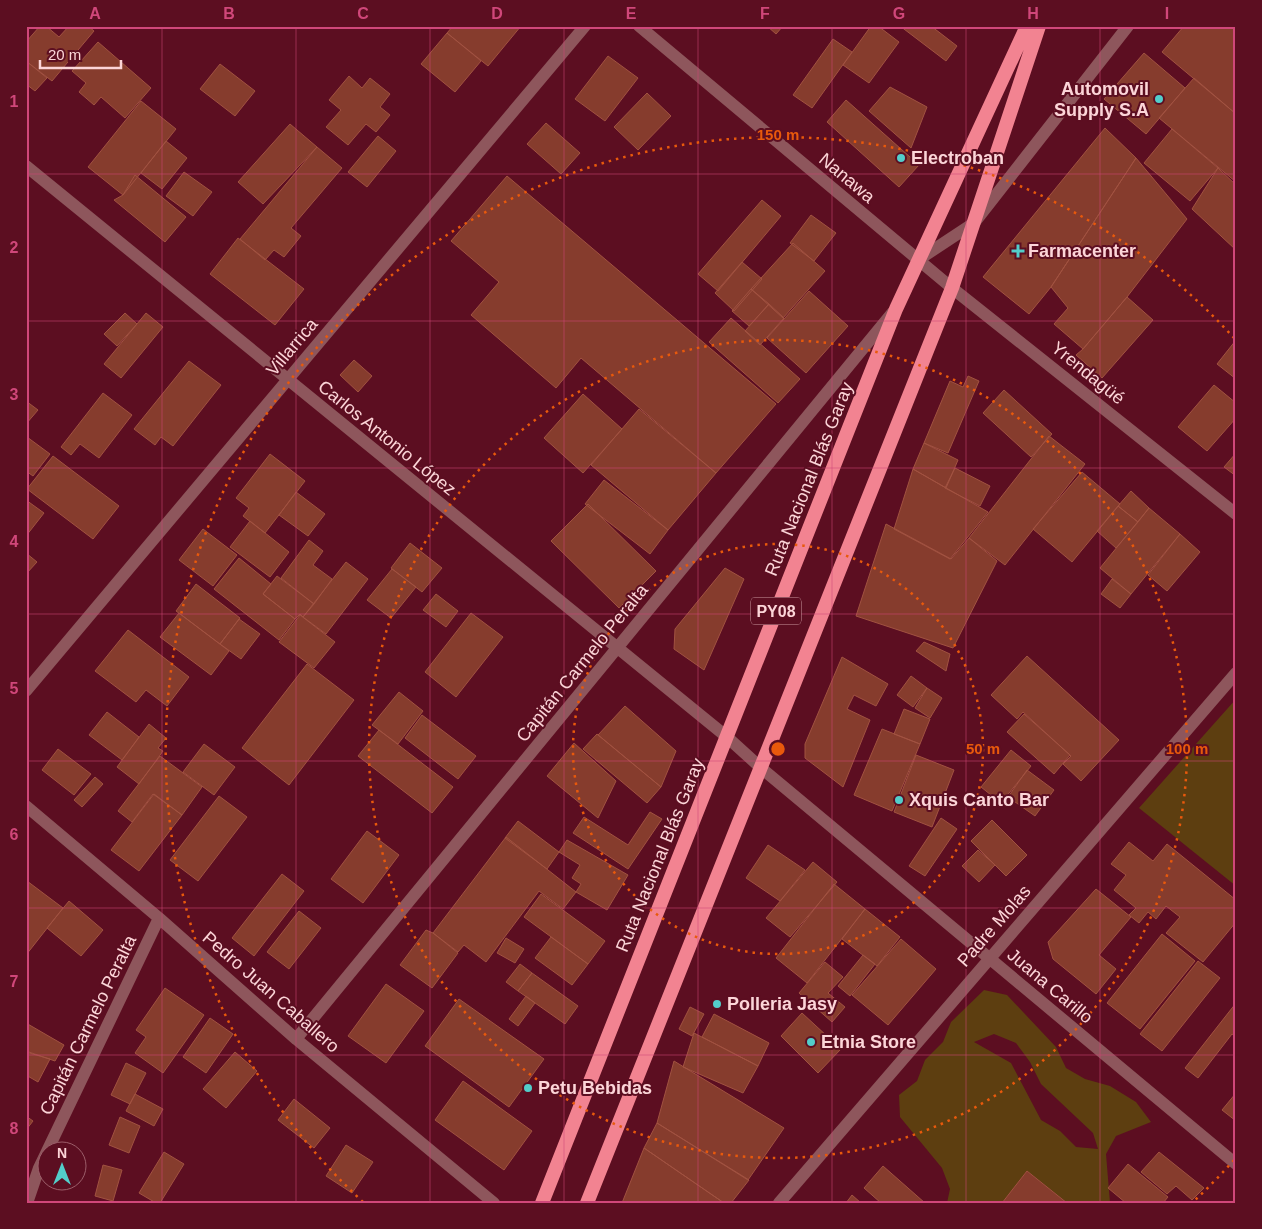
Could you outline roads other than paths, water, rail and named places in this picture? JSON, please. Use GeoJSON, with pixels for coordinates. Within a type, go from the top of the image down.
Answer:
{"type":"FeatureCollection","features":[{"type":"Feature","properties":{"kind":"highway","name":"Ruta Nacional Blás Garay"},"geometry":{"type":"LineString","coordinates":[[542,1203],[896,309],[1027,26]]}},
{"type":"Feature","properties":{"kind":"highway","name":"PY08"},"geometry":{"type":"LineString","coordinates":[[586,1203],[952,288],[1040,26]]}},
{"type":"Feature","properties":{"kind":"street","name":"Villarrica"},"geometry":{"type":"LineString","coordinates":[[26,691],[586,26]]}},
{"type":"Feature","properties":{"kind":"street","name":"Nanawa"},"geometry":{"type":"LineString","coordinates":[[639,26],[918,260]]}},
{"type":"Feature","properties":{"kind":"street"},"geometry":{"type":"LineString","coordinates":[[918,260],[974,223],[1128,26]]}},
{"type":"Feature","properties":{"kind":"street","name":"Carlos Antonio López"},"geometry":{"type":"LineString","coordinates":[[26,166],[727,737]]}},
{"type":"Feature","properties":{"kind":"street","name":"Yrendagüé"},"geometry":{"type":"LineString","coordinates":[[918,260],[1236,514]]}},
{"type":"Feature","properties":{"kind":"street","name":"Capitán Carmelo Peralta"},"geometry":{"type":"LineString","coordinates":[[296,1038],[896,309]]}},
{"type":"Feature","properties":{"kind":"street","name":"Padre Molas"},"geometry":{"type":"LineString","coordinates":[[779,1203],[1236,673]]}},
{"type":"Feature","properties":{"kind":"street","name":"Juana Carillo"},"geometry":{"type":"LineString","coordinates":[[727,737],[760,767],[1236,1164]]}},
{"type":"Feature","properties":{"kind":"street","name":"Pedro Juan Caballero"},"geometry":{"type":"LineString","coordinates":[[26,806],[159,918],[296,1038],[494,1203]]}},
{"type":"Feature","properties":{"kind":"street","name":"Capitán Carmelo Peralta"},"geometry":{"type":"LineString","coordinates":[[26,1203],[39,1168],[159,918]]}},
{"type":"Feature","properties":{"kind":"place","name":"Automovil Supply S.A"},"geometry":{"type":"Point","coordinates":[1159,99]}},
{"type":"Feature","properties":{"kind":"place","name":"Electroban"},"geometry":{"type":"Point","coordinates":[901,158]}},
{"type":"Feature","properties":{"kind":"place","name":"Farmacenter"},"geometry":{"type":"Point","coordinates":[1018,251]}},
{"type":"Feature","properties":{"kind":"place","name":"Xquis Canto Bar"},"geometry":{"type":"Point","coordinates":[899,800]}},
{"type":"Feature","properties":{"kind":"place","name":"Polleria Jasy"},"geometry":{"type":"Point","coordinates":[717,1004]}},
{"type":"Feature","properties":{"kind":"place","name":"Etnia Store"},"geometry":{"type":"Point","coordinates":[811,1042]}},
{"type":"Feature","properties":{"kind":"place","name":"Petu Bebidas"},"geometry":{"type":"Point","coordinates":[528,1088]}}]}
